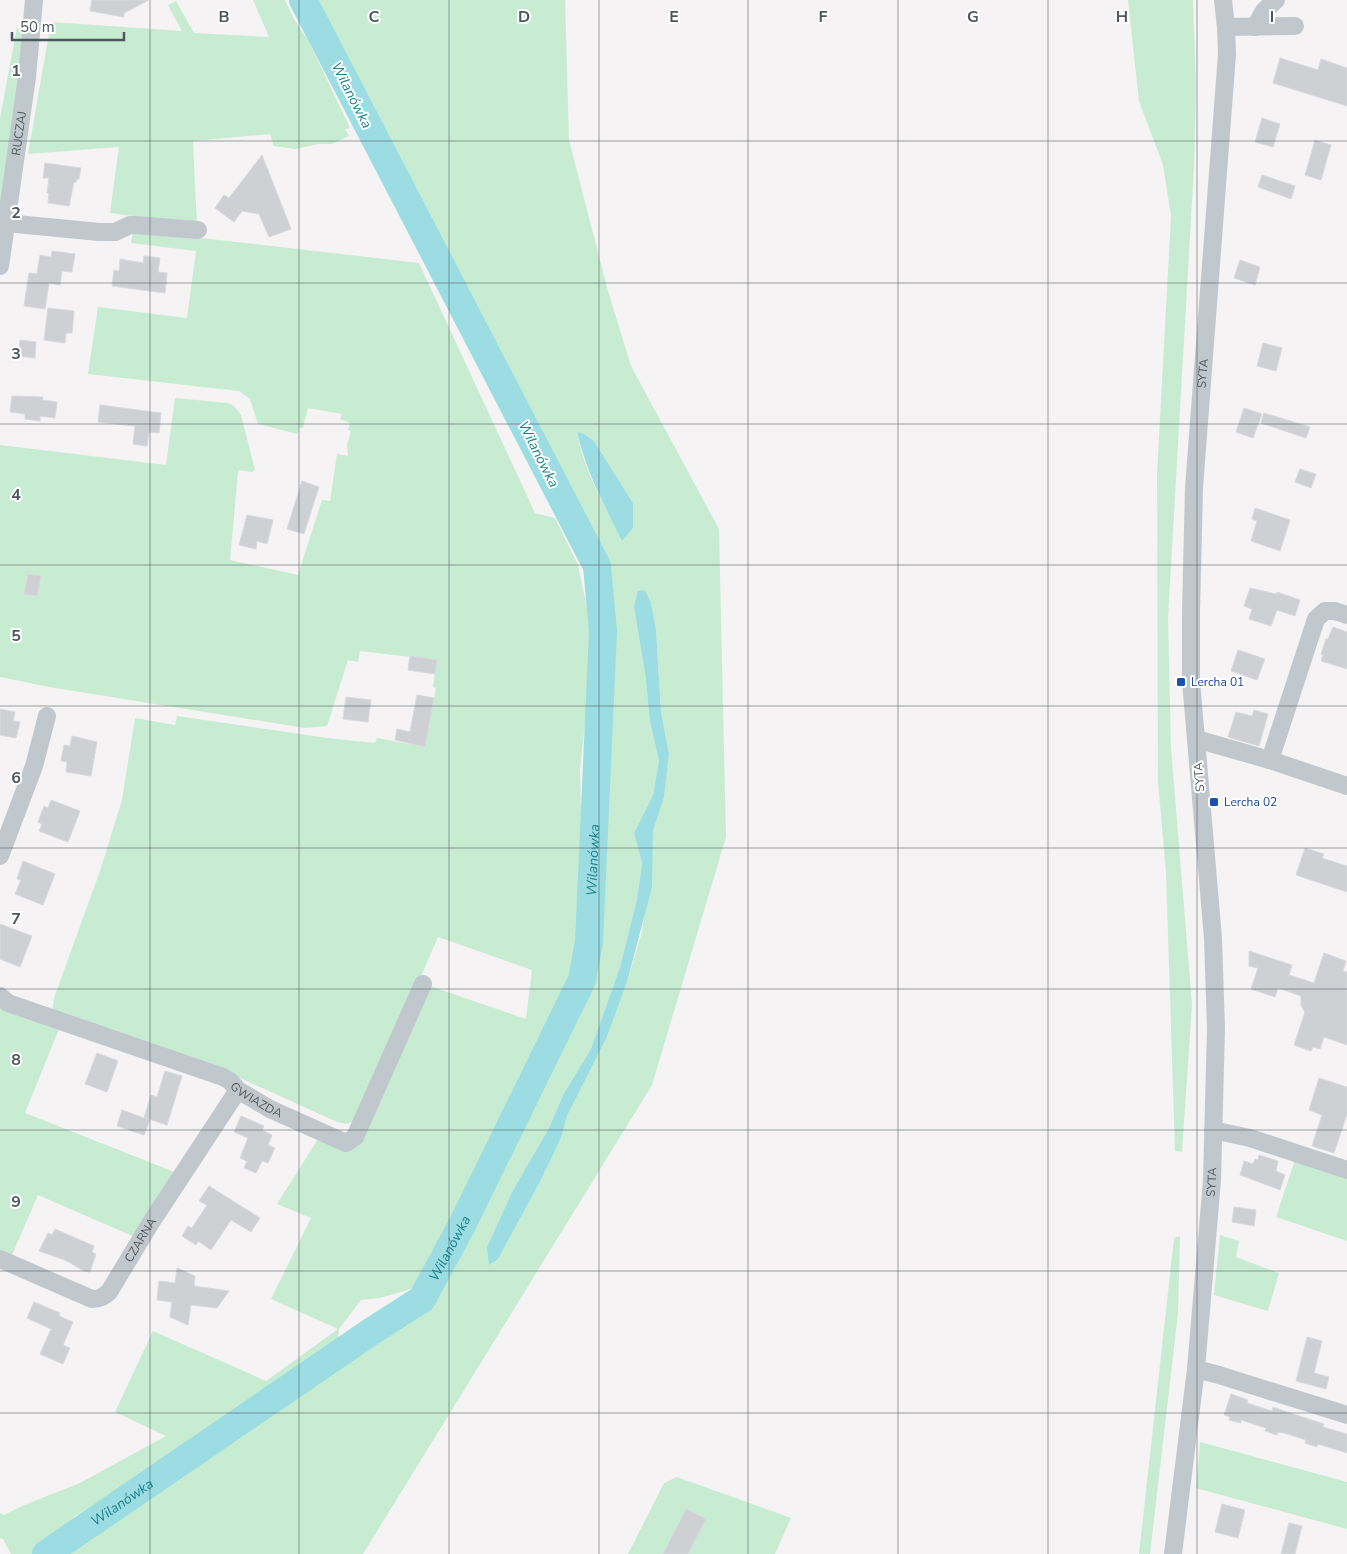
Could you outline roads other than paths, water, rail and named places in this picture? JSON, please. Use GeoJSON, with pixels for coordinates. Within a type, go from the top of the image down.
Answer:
{"type":"FeatureCollection","features":[{"type":"Feature","properties":{"kind":"street","name":"RUCZAJ"},"geometry":{"type":"LineString","coordinates":[[0,266],[27,77],[34,0]]}},
{"type":"Feature","properties":{"kind":"street","name":"SYTA"},"geometry":{"type":"LineString","coordinates":[[1174,1554],[1196,1369],[1212,1180],[1214,1130],[1216,1028],[1213,938],[1191,664],[1194,488],[1226,72],[1226,27],[1223,0]]}},
{"type":"Feature","properties":{"kind":"street"},"geometry":{"type":"LineString","coordinates":[[1255,27],[1264,11],[1276,0]]}},
{"type":"Feature","properties":{"kind":"street"},"geometry":{"type":"LineString","coordinates":[[1226,27],[1295,26]]}},
{"type":"Feature","properties":{"kind":"street"},"geometry":{"type":"LineString","coordinates":[[6,223],[99,232],[115,232],[130,225],[198,230]]}},
{"type":"Feature","properties":{"kind":"street"},"geometry":{"type":"LineString","coordinates":[[1270,760],[1316,619],[1324,612],[1336,611],[1347,615]]}},
{"type":"Feature","properties":{"kind":"street"},"geometry":{"type":"LineString","coordinates":[[0,856],[34,766],[47,716]]}},
{"type":"Feature","properties":{"kind":"street"},"geometry":{"type":"LineString","coordinates":[[1196,739],[1270,760],[1347,786]]}},
{"type":"Feature","properties":{"kind":"street","name":"GWIAZDA"},"geometry":{"type":"LineString","coordinates":[[0,996],[8,1003],[223,1077],[230,1081],[238,1090],[270,1110],[342,1142],[349,1142],[355,1137],[423,984]]}},
{"type":"Feature","properties":{"kind":"street","name":"CZARNA"},"geometry":{"type":"LineString","coordinates":[[0,1259],[92,1299],[100,1299],[105,1296],[238,1090]]}},
{"type":"Feature","properties":{"kind":"street"},"geometry":{"type":"LineString","coordinates":[[1214,1130],[1250,1138],[1347,1170]]}},
{"type":"Feature","properties":{"kind":"street"},"geometry":{"type":"LineString","coordinates":[[1196,1369],[1347,1415]]}},
{"type":"Feature","properties":{"kind":"water"},"geometry":{"type":"Polygon","coordinates":[[[577,432],[584,434],[594,441],[633,503],[633,528],[622,541],[590,474],[577,432]]]}},
{"type":"Feature","properties":{"kind":"water"},"geometry":{"type":"Polygon","coordinates":[[[645,590],[651,603],[656,629],[661,712],[669,754],[664,798],[653,831],[652,887],[627,982],[607,1037],[567,1116],[561,1138],[541,1180],[498,1259],[489,1265],[487,1247],[512,1192],[549,1128],[563,1095],[591,1049],[620,967],[637,899],[642,863],[634,833],[653,795],[659,761],[650,722],[645,672],[634,606],[638,591],[645,590]]]}},
{"type":"Feature","properties":{"kind":"waterway","name":"Wilanówka"},"geometry":{"type":"LineString","coordinates":[[46,1554],[372,1331],[422,1299],[462,1225],[582,980],[589,942],[603,631],[597,566],[303,0]]}},
{"type":"Feature","properties":{"kind":"place","name":"Lercha 01"},"geometry":{"type":"Point","coordinates":[1181,682]}},
{"type":"Feature","properties":{"kind":"place","name":"Lercha 02"},"geometry":{"type":"Point","coordinates":[1214,802]}}]}
